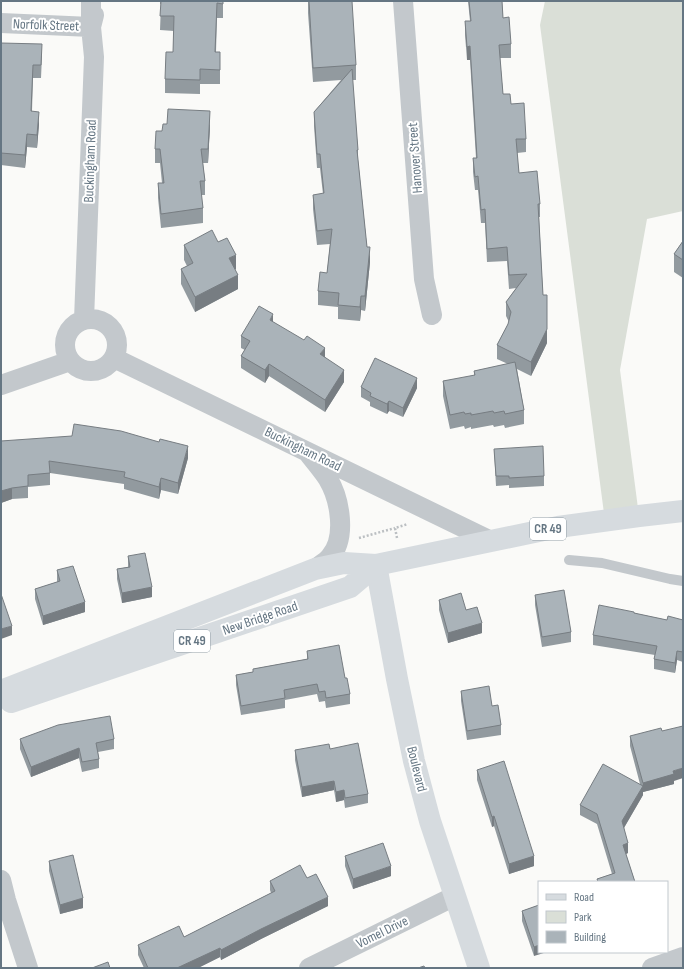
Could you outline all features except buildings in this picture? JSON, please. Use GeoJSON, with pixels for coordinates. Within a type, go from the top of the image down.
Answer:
{"type":"FeatureCollection","features":[{"type":"Feature","properties":{"kind":"main road","name":"CR 49"},"geometry":{"type":"LineString","coordinates":[[491,541],[558,527],[683,511]]}},
{"type":"Feature","properties":{"kind":"main road","name":"New Bridge Road"},"geometry":{"type":"LineString","coordinates":[[1,691],[315,569],[344,564],[376,565],[491,541]]}},
{"type":"Feature","properties":{"kind":"main road","name":"New Bridge Road"},"geometry":{"type":"LineString","coordinates":[[1,705],[350,587],[376,565]]}},
{"type":"Feature","properties":{"kind":"main road","name":"Boulevard"},"geometry":{"type":"LineString","coordinates":[[376,565],[414,761],[430,821],[479,968]]}},
{"type":"Feature","properties":{"kind":"street","name":"Buckingham Road"},"geometry":{"type":"LineString","coordinates":[[84,320],[94,57],[91,27],[91,1]]}},
{"type":"Feature","properties":{"kind":"street"},"geometry":{"type":"LineString","coordinates":[[91,27],[97,1]]}},
{"type":"Feature","properties":{"kind":"street","name":"Hanover Street"},"geometry":{"type":"LineString","coordinates":[[403,1],[424,279],[432,315]]}},
{"type":"Feature","properties":{"kind":"street","name":"Norfolk Street"},"geometry":{"type":"LineString","coordinates":[[1,23],[91,27]]}},
{"type":"Feature","properties":{"kind":"street"},"geometry":{"type":"LineString","coordinates":[[84,320],[96,320],[105,323],[116,337],[117,346],[116,355],[114,358],[104,368],[95,371],[87,372],[79,369],[72,364],[65,350],[65,341],[68,333],[72,327],[84,320]]}},
{"type":"Feature","properties":{"kind":"street","name":"Buckingham Road"},"geometry":{"type":"LineString","coordinates":[[114,358],[491,541]]}},
{"type":"Feature","properties":{"kind":"street"},"geometry":{"type":"LineString","coordinates":[[1,385],[70,361]]}},
{"type":"Feature","properties":{"kind":"street"},"geometry":{"type":"LineString","coordinates":[[307,451],[328,478],[338,504],[340,522],[339,535],[330,557],[315,569]]}},
{"type":"Feature","properties":{"kind":"street"},"geometry":{"type":"LineString","coordinates":[[1,880],[28,968]]}},
{"type":"Feature","properties":{"kind":"street","name":"Vomel Drive"},"geometry":{"type":"LineString","coordinates":[[309,968],[455,896]]}},
{"type":"Feature","properties":{"kind":"street"},"geometry":{"type":"LineString","coordinates":[[652,968],[683,957]]}},
{"type":"Feature","properties":{"kind":"lane"},"geometry":{"type":"LineString","coordinates":[[569,560],[602,563],[683,581]]}},
{"type":"Feature","properties":{"kind":"path"},"geometry":{"type":"LineString","coordinates":[[356,539],[410,524]]}},
{"type":"Feature","properties":{"kind":"path"},"geometry":{"type":"LineString","coordinates":[[395,528],[397,538]]}},
{"type":"Feature","properties":{"kind":"green space"},"geometry":{"type":"Polygon","coordinates":[[[545,1],[683,1],[683,211],[647,219],[620,370],[639,516],[605,521],[540,25],[545,1]]]}}]}
